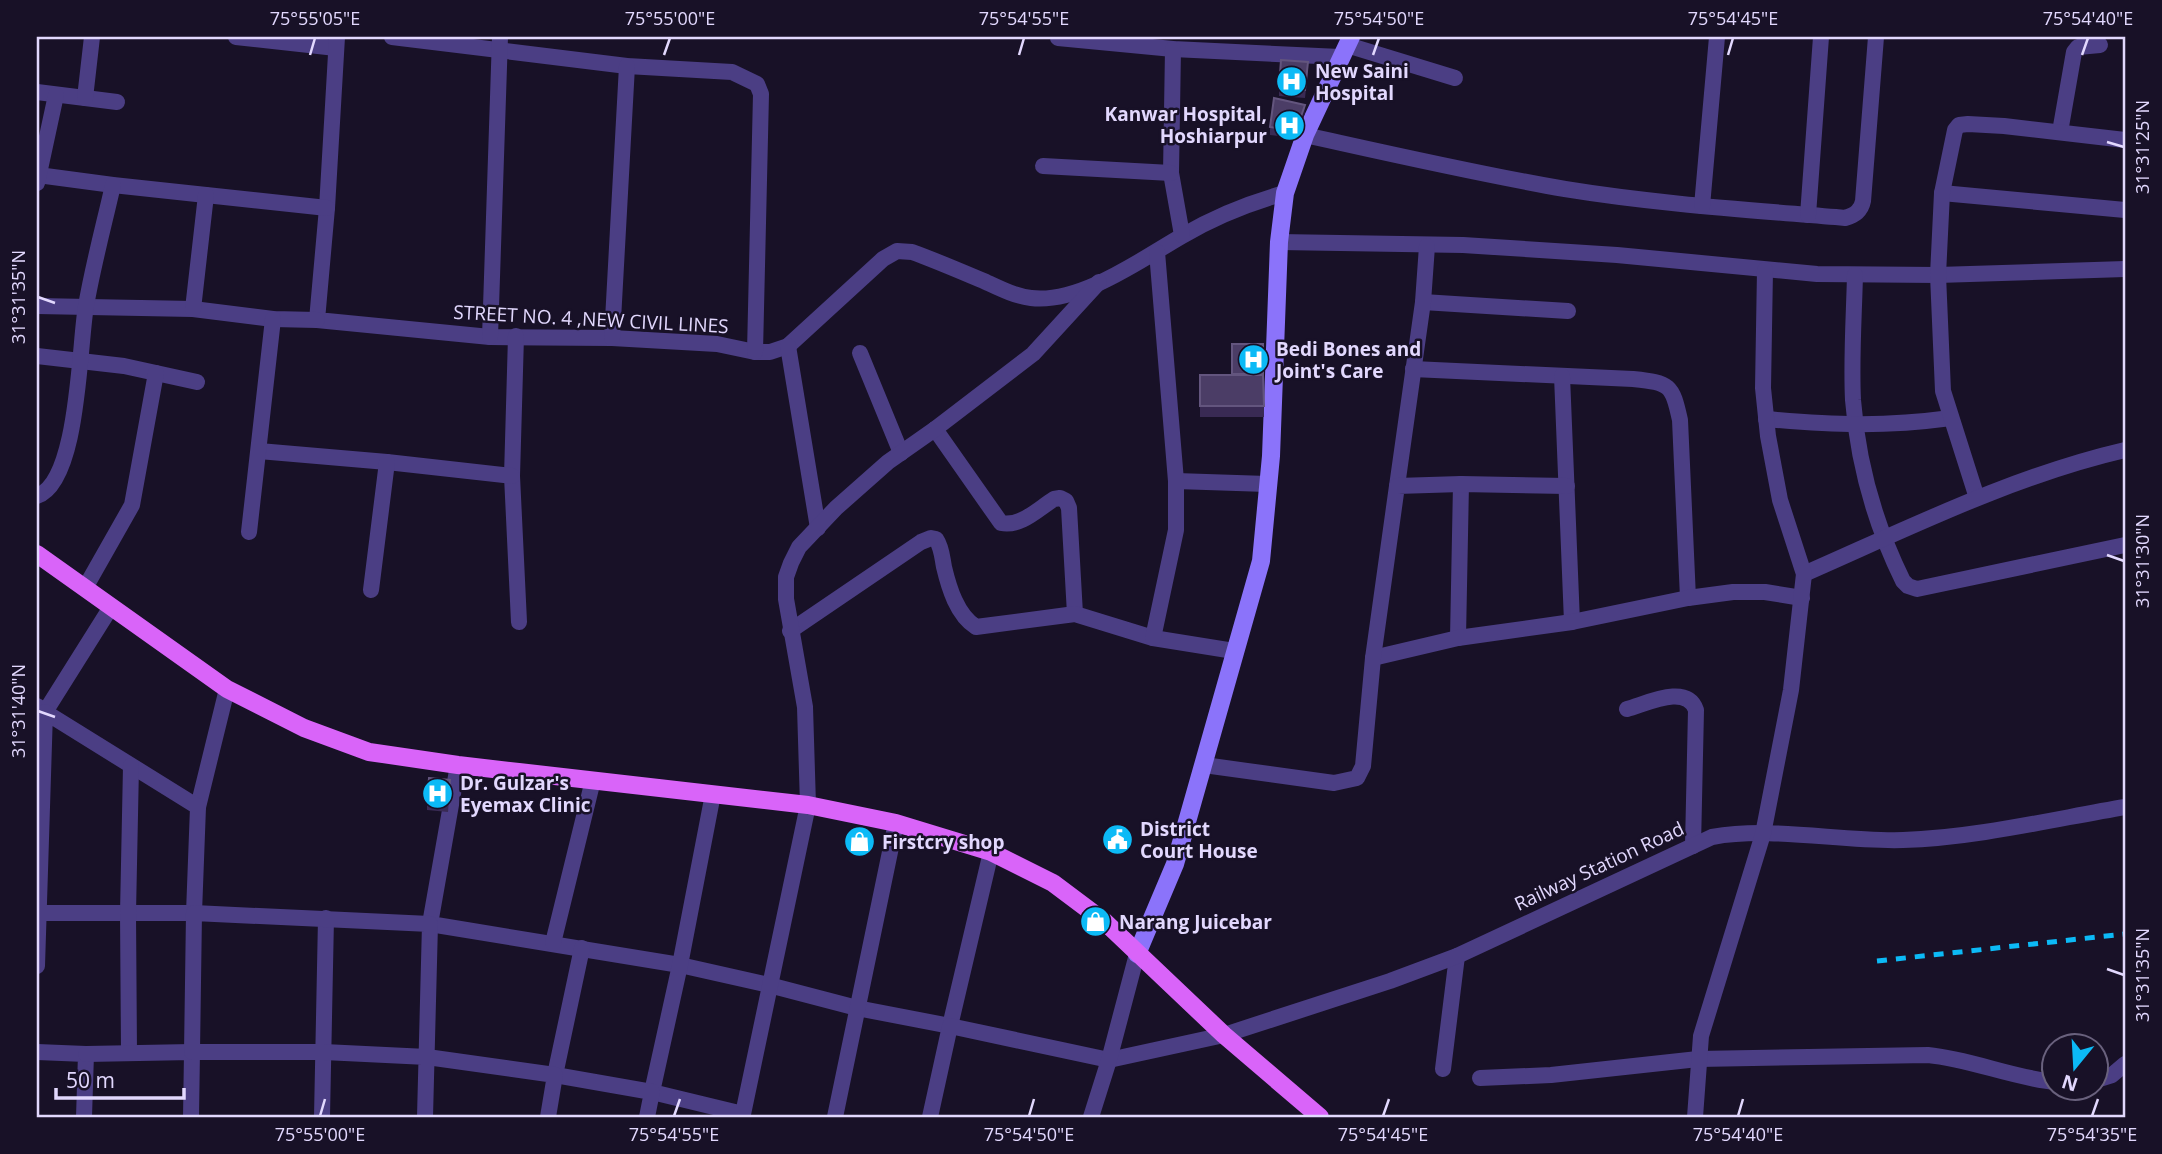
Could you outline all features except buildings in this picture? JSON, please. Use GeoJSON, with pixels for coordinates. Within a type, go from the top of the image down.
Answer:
{"type":"FeatureCollection","features":[{"type":"Feature","properties":{"kind":"main road"},"geometry":{"type":"LineString","coordinates":[[1137,954],[1175,864],[1261,561],[1271,456],[1279,242],[1285,193],[1305,135],[1346,46]]}},
{"type":"Feature","properties":{"kind":"main road"},"geometry":{"type":"LineString","coordinates":[[37,554],[227,689],[304,728],[369,752],[458,765],[808,805],[896,824],[991,852],[1053,883],[1105,922],[1224,1035],[1320,1117]]}},
{"type":"Feature","properties":{"kind":"street"},"geometry":{"type":"LineString","coordinates":[[85,98],[92,37]]}},
{"type":"Feature","properties":{"kind":"street"},"geometry":{"type":"LineString","coordinates":[[236,37],[336,42],[327,208],[317,320]]}},
{"type":"Feature","properties":{"kind":"street"},"geometry":{"type":"LineString","coordinates":[[392,37],[499,44],[628,66],[732,72],[757,84],[761,94],[755,352]]}},
{"type":"Feature","properties":{"kind":"street"},"geometry":{"type":"LineString","coordinates":[[1702,205],[1717,37]]}},
{"type":"Feature","properties":{"kind":"street"},"geometry":{"type":"LineString","coordinates":[[1808,215],[1821,37]]}},
{"type":"Feature","properties":{"kind":"street"},"geometry":{"type":"LineString","coordinates":[[1305,135],[1441,166],[1566,189],[1845,218],[1861,209],[1876,37]]}},
{"type":"Feature","properties":{"kind":"street"},"geometry":{"type":"LineString","coordinates":[[1058,38],[1173,50],[1346,46],[1455,78]]}},
{"type":"Feature","properties":{"kind":"street"},"geometry":{"type":"LineString","coordinates":[[490,337],[499,44]]}},
{"type":"Feature","properties":{"kind":"street"},"geometry":{"type":"LineString","coordinates":[[2060,132],[2074,52],[2078,47],[2100,45]]}},
{"type":"Feature","properties":{"kind":"street"},"geometry":{"type":"LineString","coordinates":[[1173,50],[1171,173],[1182,235]]}},
{"type":"Feature","properties":{"kind":"street"},"geometry":{"type":"LineString","coordinates":[[612,338],[628,66]]}},
{"type":"Feature","properties":{"kind":"street"},"geometry":{"type":"LineString","coordinates":[[37,92],[117,102]]}},
{"type":"Feature","properties":{"kind":"street"},"geometry":{"type":"LineString","coordinates":[[56,95],[38,179],[327,208]]}},
{"type":"Feature","properties":{"kind":"street"},"geometry":{"type":"LineString","coordinates":[[1978,498],[1942,391],[1938,275],[1942,193],[1955,130],[1959,125],[1968,124],[2004,126],[2125,140]]}},
{"type":"Feature","properties":{"kind":"street"},"geometry":{"type":"LineString","coordinates":[[1043,166],[1171,173]]}},
{"type":"Feature","properties":{"kind":"street"},"geometry":{"type":"LineString","coordinates":[[37,496],[45,493],[53,484],[65,455],[81,360],[85,308],[113,185]]}},
{"type":"Feature","properties":{"kind":"street"},"geometry":{"type":"LineString","coordinates":[[818,528],[788,346],[883,259],[897,251],[912,252],[1015,295],[1052,297],[1099,282],[1157,252],[1182,235],[1254,201],[1285,193]]}},
{"type":"Feature","properties":{"kind":"street"},"geometry":{"type":"LineString","coordinates":[[1942,193],[2125,210]]}},
{"type":"Feature","properties":{"kind":"street"},"geometry":{"type":"LineString","coordinates":[[194,309],[206,195]]}},
{"type":"Feature","properties":{"kind":"street"},"geometry":{"type":"LineString","coordinates":[[1279,242],[1463,245],[1855,275],[2125,269]]}},
{"type":"Feature","properties":{"kind":"street"},"geometry":{"type":"LineString","coordinates":[[1203,765],[1334,783],[1357,778],[1363,766],[1373,658],[1423,302],[1427,246]]}},
{"type":"Feature","properties":{"kind":"street"},"geometry":{"type":"LineString","coordinates":[[1153,638],[1176,530],[1176,481],[1157,252]]}},
{"type":"Feature","properties":{"kind":"street"},"geometry":{"type":"LineString","coordinates":[[1695,1117],[1698,1059],[1704,1022],[1763,834],[1791,690],[1804,574],[1780,500],[1766,419],[1763,388],[1765,270]]}},
{"type":"Feature","properties":{"kind":"street"},"geometry":{"type":"LineString","coordinates":[[1855,275],[1853,397],[1856,426],[1866,482],[1883,540],[1903,581],[1917,589],[2125,545]]}},
{"type":"Feature","properties":{"kind":"street"},"geometry":{"type":"LineString","coordinates":[[37,1052],[324,1052],[427,1057],[555,1075],[652,1093],[743,1116],[808,805],[805,706],[790,631],[786,577],[799,547],[836,508],[901,453],[1033,354],[1099,282]]}},
{"type":"Feature","properties":{"kind":"street"},"geometry":{"type":"LineString","coordinates":[[1423,302],[1568,311]]}},
{"type":"Feature","properties":{"kind":"street","name":"STREET NO. 4 ,NEW CIVIL LINES"},"geometry":{"type":"LineString","coordinates":[[37,306],[194,309],[273,319],[317,320],[490,337],[612,338],[717,344],[755,352],[770,352],[788,346]]}},
{"type":"Feature","properties":{"kind":"street"},"geometry":{"type":"LineString","coordinates":[[249,533],[273,319]]}},
{"type":"Feature","properties":{"kind":"street"},"geometry":{"type":"LineString","coordinates":[[516,336],[512,476],[519,622]]}},
{"type":"Feature","properties":{"kind":"street"},"geometry":{"type":"LineString","coordinates":[[860,353],[901,453]]}},
{"type":"Feature","properties":{"kind":"street"},"geometry":{"type":"LineString","coordinates":[[37,356],[81,360],[197,382]]}},
{"type":"Feature","properties":{"kind":"street"},"geometry":{"type":"LineString","coordinates":[[1413,369],[1656,381],[1666,385],[1674,393],[1680,420],[1688,598]]}},
{"type":"Feature","properties":{"kind":"street"},"geometry":{"type":"LineString","coordinates":[[85,588],[132,505],[156,373]]}},
{"type":"Feature","properties":{"kind":"street"},"geometry":{"type":"LineString","coordinates":[[1562,376],[1572,622]]}},
{"type":"Feature","properties":{"kind":"street"},"geometry":{"type":"LineString","coordinates":[[1766,419],[1856,426],[1901,425],[1951,418]]}},
{"type":"Feature","properties":{"kind":"street"},"geometry":{"type":"LineString","coordinates":[[935,429],[1001,523],[1018,523],[1054,499],[1066,501],[1069,508],[1075,614]]}},
{"type":"Feature","properties":{"kind":"street"},"geometry":{"type":"LineString","coordinates":[[1804,574],[1978,498],[2082,460],[2125,450]]}},
{"type":"Feature","properties":{"kind":"street"},"geometry":{"type":"LineString","coordinates":[[259,451],[387,461],[512,476]]}},
{"type":"Feature","properties":{"kind":"street"},"geometry":{"type":"LineString","coordinates":[[371,590],[387,461]]}},
{"type":"Feature","properties":{"kind":"street"},"geometry":{"type":"LineString","coordinates":[[1176,481],[1267,484]]}},
{"type":"Feature","properties":{"kind":"street"},"geometry":{"type":"LineString","coordinates":[[1458,638],[1461,484]]}},
{"type":"Feature","properties":{"kind":"street"},"geometry":{"type":"LineString","coordinates":[[1397,486],[1567,486]]}},
{"type":"Feature","properties":{"kind":"street"},"geometry":{"type":"LineString","coordinates":[[790,631],[921,542],[931,538],[936,539],[940,545],[945,571],[962,615],[976,627],[1075,614],[1153,638],[1234,651]]}},
{"type":"Feature","properties":{"kind":"street"},"geometry":{"type":"LineString","coordinates":[[1373,658],[1458,638],[1572,622],[1688,598],[1733,592],[1765,592],[1802,598]]}},
{"type":"Feature","properties":{"kind":"street"},"geometry":{"type":"LineString","coordinates":[[37,966],[41,709],[111,607]]}},
{"type":"Feature","properties":{"kind":"street"},"geometry":{"type":"LineString","coordinates":[[191,1117],[198,807],[227,689]]}},
{"type":"Feature","properties":{"kind":"street"},"geometry":{"type":"LineString","coordinates":[[1627,709],[1682,696],[1694,704],[1693,846]]}},
{"type":"Feature","properties":{"kind":"street"},"geometry":{"type":"LineString","coordinates":[[41,709],[198,807]]}},
{"type":"Feature","properties":{"kind":"street"},"geometry":{"type":"LineString","coordinates":[[425,1117],[430,924],[458,765]]}},
{"type":"Feature","properties":{"kind":"street"},"geometry":{"type":"LineString","coordinates":[[129,1054],[131,766]]}},
{"type":"Feature","properties":{"kind":"street"},"geometry":{"type":"LineString","coordinates":[[553,943],[593,780]]}},
{"type":"Feature","properties":{"kind":"street"},"geometry":{"type":"LineString","coordinates":[[647,1117],[713,794]]}},
{"type":"Feature","properties":{"kind":"street","name":"Railway Station Road"},"geometry":{"type":"LineString","coordinates":[[1109,1060],[1224,1035],[1390,981],[1457,956],[1712,837],[1763,834],[1904,840],[1951,836],[2125,807]]}},
{"type":"Feature","properties":{"kind":"street"},"geometry":{"type":"LineString","coordinates":[[835,1117],[896,824]]}},
{"type":"Feature","properties":{"kind":"street"},"geometry":{"type":"LineString","coordinates":[[930,1117],[991,852]]}},
{"type":"Feature","properties":{"kind":"street"},"geometry":{"type":"LineString","coordinates":[[38,913],[194,913],[430,924],[680,965],[857,1008],[1109,1060]]}},
{"type":"Feature","properties":{"kind":"street"},"geometry":{"type":"LineString","coordinates":[[322,1117],[326,918]]}},
{"type":"Feature","properties":{"kind":"street"},"geometry":{"type":"LineString","coordinates":[[548,1117],[582,948]]}},
{"type":"Feature","properties":{"kind":"street"},"geometry":{"type":"LineString","coordinates":[[1091,1117],[1137,954]]}},
{"type":"Feature","properties":{"kind":"street"},"geometry":{"type":"LineString","coordinates":[[1443,1069],[1457,956]]}},
{"type":"Feature","properties":{"kind":"street"},"geometry":{"type":"LineString","coordinates":[[84,1117],[86,1054]]}},
{"type":"Feature","properties":{"kind":"street"},"geometry":{"type":"LineString","coordinates":[[1480,1078],[1551,1075],[1698,1059],[1928,1055],[1951,1058],[2024,1079],[2039,1081]]}},
{"type":"Feature","properties":{"kind":"street"},"geometry":{"type":"LineString","coordinates":[[2110,1076],[2125,1064]]}},
{"type":"Feature","properties":{"kind":"railway"},"geometry":{"type":"LineString","coordinates":[[1877,961],[2125,934]]}},
{"type":"Feature","properties":{"kind":"place","name":"New Saini Hospital"},"geometry":{"type":"Point","coordinates":[1292,82]}},
{"type":"Feature","properties":{"kind":"place","name":"Kanwar Hospital, Hoshiarpur"},"geometry":{"type":"Point","coordinates":[1290,125]}},
{"type":"Feature","properties":{"kind":"place","name":"Bedi Bones and Joint's Care"},"geometry":{"type":"Point","coordinates":[1253,360]}},
{"type":"Feature","properties":{"kind":"place","name":"Dr. Gulzar's Eyemax Clinic"},"geometry":{"type":"Point","coordinates":[437,794]}},
{"type":"Feature","properties":{"kind":"place","name":"District Court House"},"geometry":{"type":"Point","coordinates":[1117,840]}},
{"type":"Feature","properties":{"kind":"place","name":"Firstcry shop"},"geometry":{"type":"Point","coordinates":[859,842]}},
{"type":"Feature","properties":{"kind":"place","name":"Narang Juicebar"},"geometry":{"type":"Point","coordinates":[1096,922]}}]}
